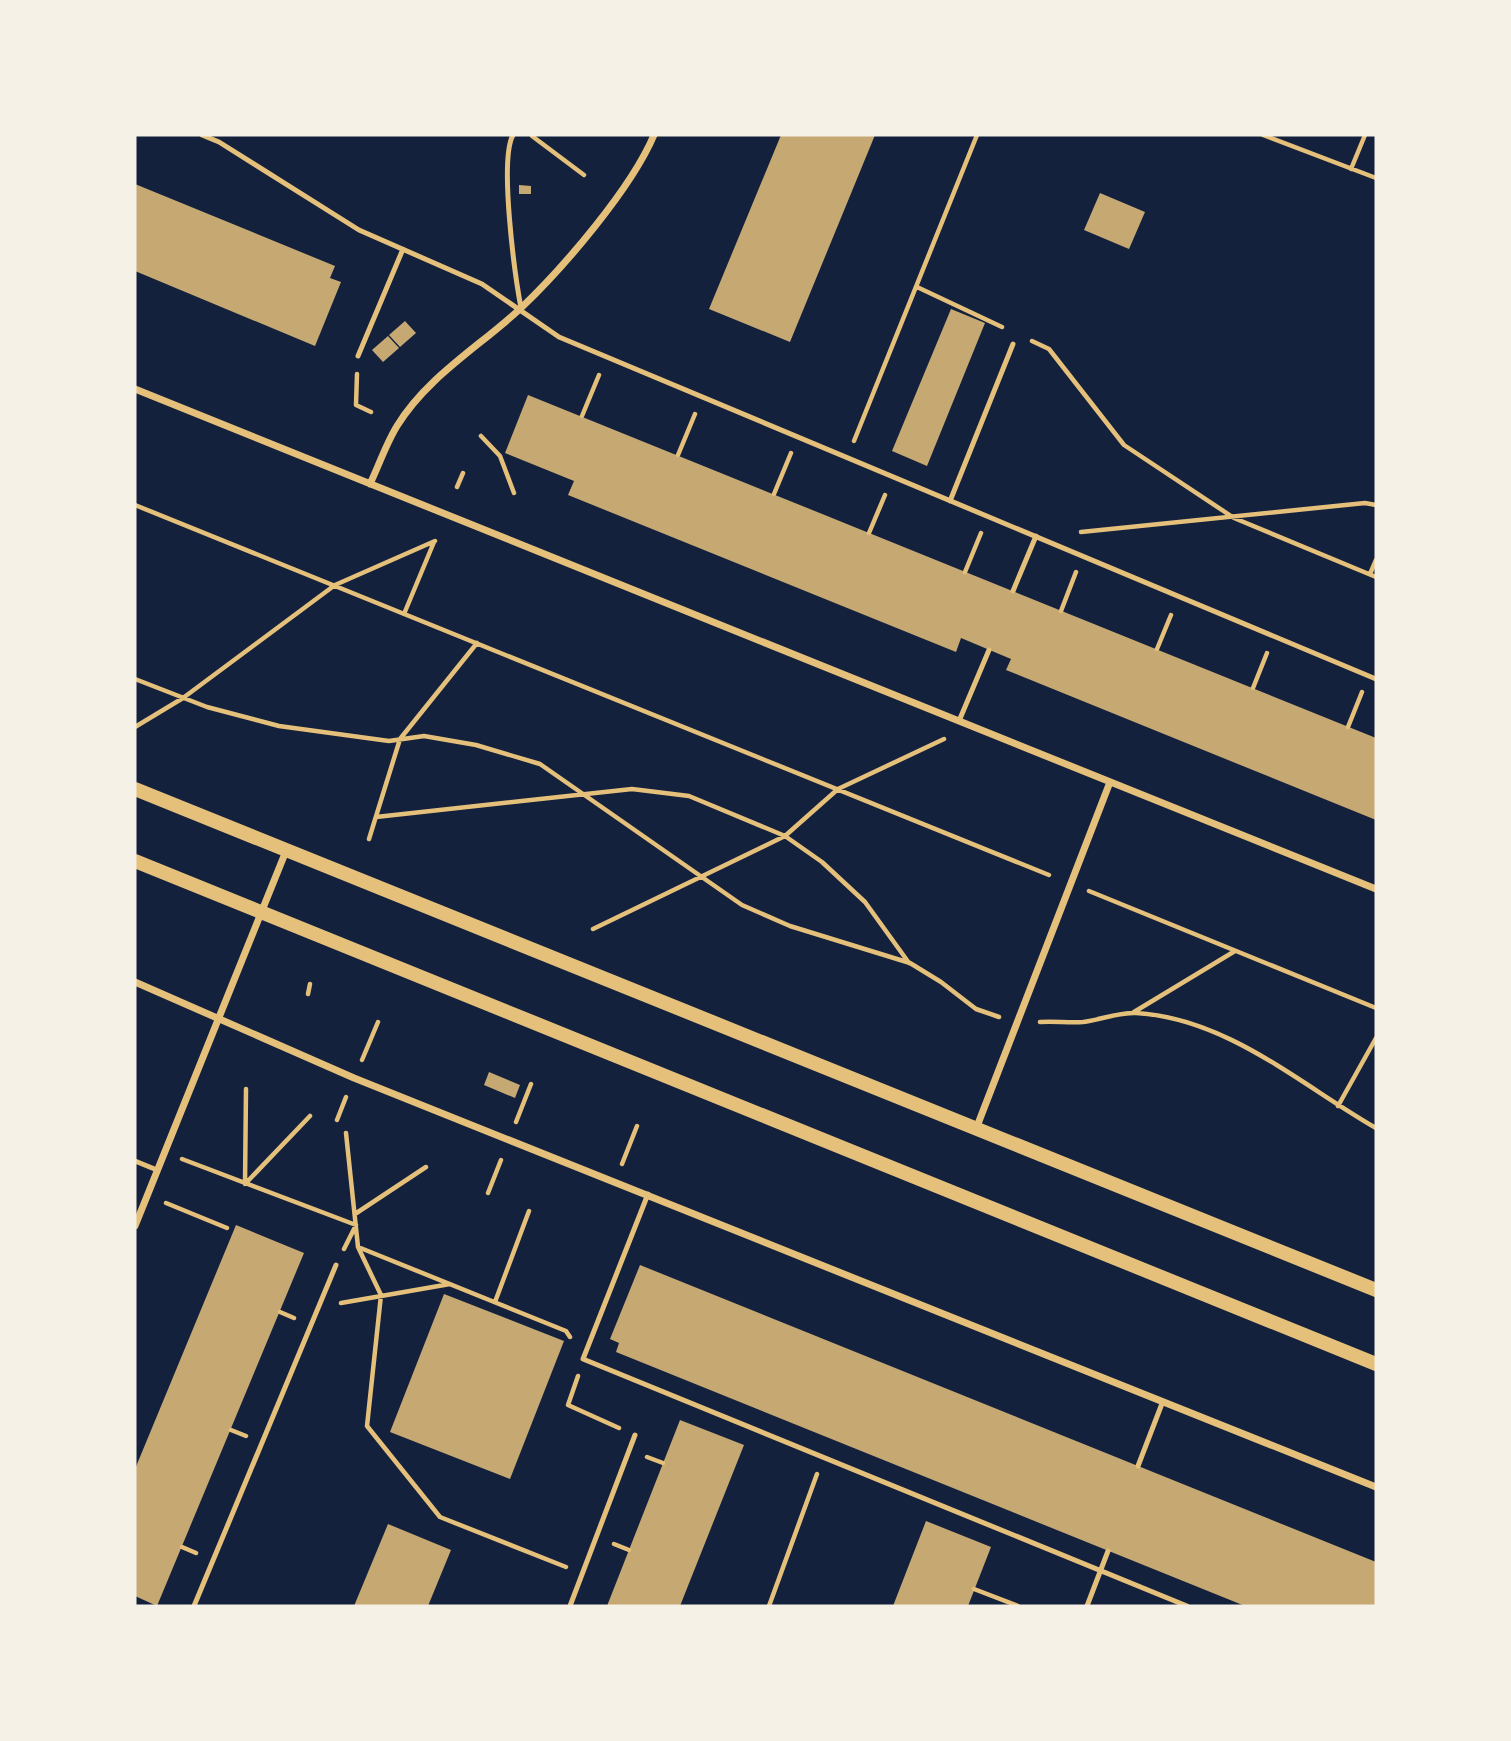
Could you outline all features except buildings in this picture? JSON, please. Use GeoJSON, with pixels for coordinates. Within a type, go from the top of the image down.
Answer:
{"type":"FeatureCollection","features":[{"type":"Feature","properties":{"kind":"main road"},"geometry":{"type":"LineString","coordinates":[[135,789],[1376,1290]]}},
{"type":"Feature","properties":{"kind":"main road"},"geometry":{"type":"LineString","coordinates":[[135,861],[1376,1364]]}},
{"type":"Feature","properties":{"kind":"street"},"geometry":{"type":"LineString","coordinates":[[370,484],[397,426],[424,392],[455,362],[521,308],[597,225],[654,135]]}},
{"type":"Feature","properties":{"kind":"street"},"geometry":{"type":"LineString","coordinates":[[135,389],[1376,889]]}},
{"type":"Feature","properties":{"kind":"street"},"geometry":{"type":"LineString","coordinates":[[976,1129],[1110,782]]}},
{"type":"Feature","properties":{"kind":"street"},"geometry":{"type":"LineString","coordinates":[[135,1226],[286,851]]}},
{"type":"Feature","properties":{"kind":"street"},"geometry":{"type":"LineString","coordinates":[[135,982],[218,1021],[1376,1487]]}},
{"type":"Feature","properties":{"kind":"lane"},"geometry":{"type":"LineString","coordinates":[[202,135],[219,142],[359,230],[482,284],[521,308],[559,337],[1376,679]]}},
{"type":"Feature","properties":{"kind":"lane"},"geometry":{"type":"LineString","coordinates":[[509,136],[511,257],[521,308]]}},
{"type":"Feature","properties":{"kind":"lane"},"geometry":{"type":"LineString","coordinates":[[358,356],[403,249]]}},
{"type":"Feature","properties":{"kind":"lane"},"geometry":{"type":"LineString","coordinates":[[950,501],[1013,344]]}},
{"type":"Feature","properties":{"kind":"lane"},"geometry":{"type":"LineString","coordinates":[[1013,591],[1036,536]]}},
{"type":"Feature","properties":{"kind":"lane"},"geometry":{"type":"LineString","coordinates":[[959,721],[989,650]]}},
{"type":"Feature","properties":{"kind":"lane"},"geometry":{"type":"LineString","coordinates":[[135,1161],[157,1170]]}},
{"type":"Feature","properties":{"kind":"lane"},"geometry":{"type":"LineString","coordinates":[[648,1194],[583,1359],[1187,1606]]}},
{"type":"Feature","properties":{"kind":"lane"},"geometry":{"type":"LineString","coordinates":[[194,1606],[336,1265]]}},
{"type":"Feature","properties":{"kind":"lane"},"geometry":{"type":"LineString","coordinates":[[1138,1466],[1163,1401]]}},
{"type":"Feature","properties":{"kind":"lane"},"geometry":{"type":"LineString","coordinates":[[570,1606],[635,1435]]}},
{"type":"Feature","properties":{"kind":"lane"},"geometry":{"type":"LineString","coordinates":[[1087,1606],[1108,1551]]}},
{"type":"Feature","properties":{"kind":"path"},"geometry":{"type":"LineString","coordinates":[[531,135],[584,175]]}},
{"type":"Feature","properties":{"kind":"path"},"geometry":{"type":"LineString","coordinates":[[847,458],[977,135]]}},
{"type":"Feature","properties":{"kind":"path"},"geometry":{"type":"LineString","coordinates":[[1264,135],[1376,178]]}},
{"type":"Feature","properties":{"kind":"path"},"geometry":{"type":"LineString","coordinates":[[1351,169],[1365,135]]}},
{"type":"Feature","properties":{"kind":"path"},"geometry":{"type":"LineString","coordinates":[[917,287],[1013,332]]}},
{"type":"Feature","properties":{"kind":"path"},"geometry":{"type":"LineString","coordinates":[[1025,338],[1049,349],[1124,445],[1234,518],[1376,577]]}},
{"type":"Feature","properties":{"kind":"path"},"geometry":{"type":"LineString","coordinates":[[358,356],[356,405],[371,412]]}},
{"type":"Feature","properties":{"kind":"path"},"geometry":{"type":"LineString","coordinates":[[582,416],[607,357]]}},
{"type":"Feature","properties":{"kind":"path"},"geometry":{"type":"LineString","coordinates":[[678,455],[702,397]]}},
{"type":"Feature","properties":{"kind":"path"},"geometry":{"type":"LineString","coordinates":[[481,436],[500,456],[514,493]]}},
{"type":"Feature","properties":{"kind":"path"},"geometry":{"type":"LineString","coordinates":[[774,494],[797,437]]}},
{"type":"Feature","properties":{"kind":"path"},"geometry":{"type":"LineString","coordinates":[[457,487],[463,472]]}},
{"type":"Feature","properties":{"kind":"path"},"geometry":{"type":"LineString","coordinates":[[869,533],[892,476]]}},
{"type":"Feature","properties":{"kind":"path"},"geometry":{"type":"LineString","coordinates":[[1036,536],[1365,503],[1376,505]]}},
{"type":"Feature","properties":{"kind":"path"},"geometry":{"type":"LineString","coordinates":[[135,505],[1049,875]]}},
{"type":"Feature","properties":{"kind":"path"},"geometry":{"type":"LineString","coordinates":[[965,572],[988,516]]}},
{"type":"Feature","properties":{"kind":"path"},"geometry":{"type":"LineString","coordinates":[[135,726],[183,698],[335,585],[435,540],[404,614]]}},
{"type":"Feature","properties":{"kind":"path"},"geometry":{"type":"LineString","coordinates":[[1061,611],[1083,556]]}},
{"type":"Feature","properties":{"kind":"path"},"geometry":{"type":"LineString","coordinates":[[1370,574],[1376,560]]}},
{"type":"Feature","properties":{"kind":"path"},"geometry":{"type":"LineString","coordinates":[[1157,649],[1178,596]]}},
{"type":"Feature","properties":{"kind":"path"},"geometry":{"type":"LineString","coordinates":[[1253,688],[1273,636]]}},
{"type":"Feature","properties":{"kind":"path"},"geometry":{"type":"LineString","coordinates":[[369,839],[400,739],[477,643]]}},
{"type":"Feature","properties":{"kind":"path"},"geometry":{"type":"LineString","coordinates":[[1348,727],[1369,676]]}},
{"type":"Feature","properties":{"kind":"path"},"geometry":{"type":"LineString","coordinates":[[135,679],[183,698],[279,726],[389,741],[424,736],[476,745],[540,764],[742,905],[790,926],[910,963],[941,982],[976,1009],[1003,1018]]}},
{"type":"Feature","properties":{"kind":"path"},"geometry":{"type":"LineString","coordinates":[[593,929],[785,836],[838,789],[946,739],[936,735]]}},
{"type":"Feature","properties":{"kind":"path"},"geometry":{"type":"LineString","coordinates":[[376,817],[632,789],[689,796],[751,819],[785,836],[822,862],[865,902],[910,963]]}},
{"type":"Feature","properties":{"kind":"path"},"geometry":{"type":"LineString","coordinates":[[1088,891],[1376,1008]]}},
{"type":"Feature","properties":{"kind":"path"},"geometry":{"type":"LineString","coordinates":[[1133,1013],[1235,951]]}},
{"type":"Feature","properties":{"kind":"path"},"geometry":{"type":"LineString","coordinates":[[308,994],[310,984]]}},
{"type":"Feature","properties":{"kind":"path"},"geometry":{"type":"LineString","coordinates":[[1033,1022],[1081,1022],[1133,1013],[1160,1016],[1247,1046],[1376,1128]]}},
{"type":"Feature","properties":{"kind":"path"},"geometry":{"type":"LineString","coordinates":[[1338,1106],[1376,1038]]}},
{"type":"Feature","properties":{"kind":"path"},"geometry":{"type":"LineString","coordinates":[[245,1184],[246,1089]]}},
{"type":"Feature","properties":{"kind":"path"},"geometry":{"type":"LineString","coordinates":[[337,1120],[348,1093]]}},
{"type":"Feature","properties":{"kind":"path"},"geometry":{"type":"LineString","coordinates":[[245,1184],[310,1116]]}},
{"type":"Feature","properties":{"kind":"path"},"geometry":{"type":"LineString","coordinates":[[615,1181],[637,1126]]}},
{"type":"Feature","properties":{"kind":"path"},"geometry":{"type":"LineString","coordinates":[[346,1133],[358,1247],[381,1295],[367,1426],[440,1517],[583,1574]]}},
{"type":"Feature","properties":{"kind":"path"},"geometry":{"type":"LineString","coordinates":[[165,1153],[356,1225]]}},
{"type":"Feature","properties":{"kind":"path"},"geometry":{"type":"LineString","coordinates":[[355,1214],[426,1167]]}},
{"type":"Feature","properties":{"kind":"path"},"geometry":{"type":"LineString","coordinates":[[147,1196],[227,1228]]}},
{"type":"Feature","properties":{"kind":"path"},"geometry":{"type":"LineString","coordinates":[[495,1302],[529,1211]]}},
{"type":"Feature","properties":{"kind":"path"},"geometry":{"type":"LineString","coordinates":[[358,1247],[566,1331],[583,1359],[568,1405],[635,1435]]}},
{"type":"Feature","properties":{"kind":"path"},"geometry":{"type":"LineString","coordinates":[[317,1310],[381,1295],[452,1284]]}},
{"type":"Feature","properties":{"kind":"path"},"geometry":{"type":"LineString","coordinates":[[769,1606],[823,1456]]}},
{"type":"Feature","properties":{"kind":"path"},"geometry":{"type":"LineString","coordinates":[[974,1590],[1018,1606]]}}]}
